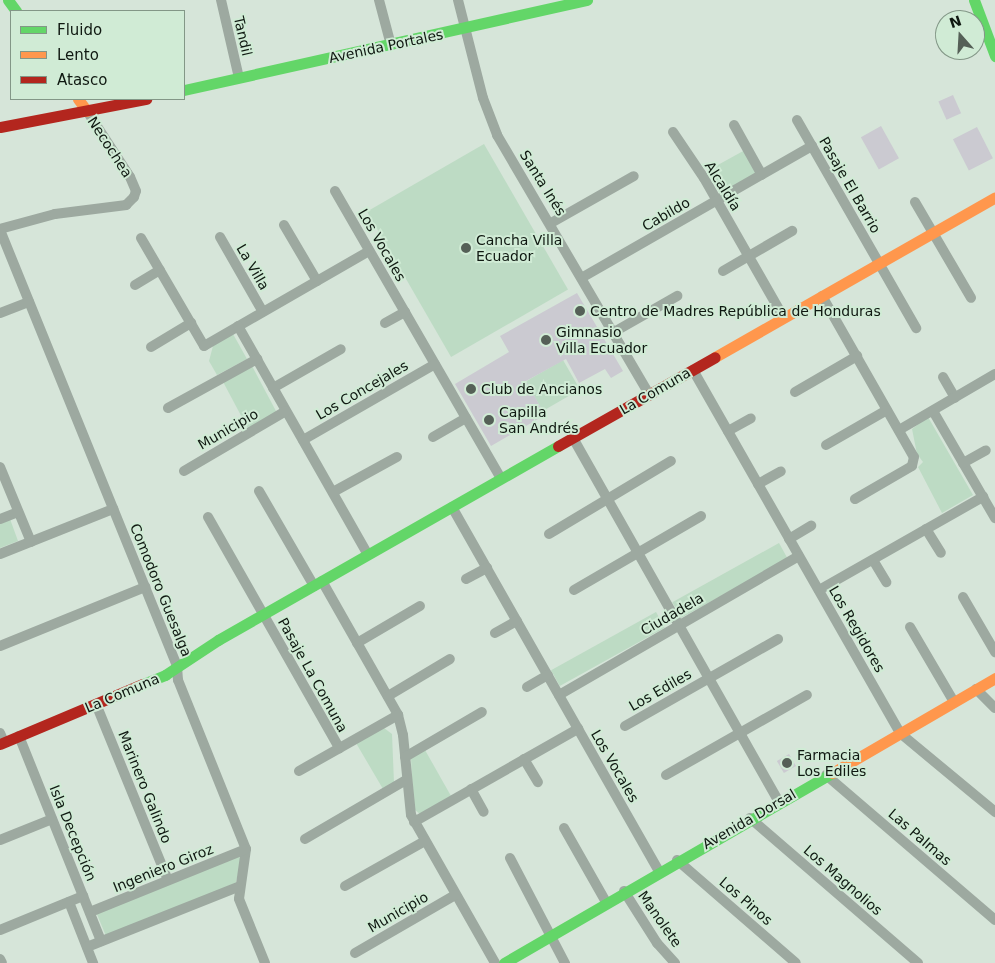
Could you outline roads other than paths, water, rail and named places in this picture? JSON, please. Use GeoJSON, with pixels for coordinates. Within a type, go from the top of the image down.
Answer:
{"type":"FeatureCollection","features":[{"type":"Feature","properties":{"kind":"street","name":"Tandil"},"geometry":{"type":"LineString","coordinates":[[221,0],[239,78]]}},
{"type":"Feature","properties":{"kind":"street"},"geometry":{"type":"LineString","coordinates":[[379,0],[391,45]]}},
{"type":"Feature","properties":{"kind":"street","name":"Santa Inés"},"geometry":{"type":"LineString","coordinates":[[458,0],[491,119],[649,394]]}},
{"type":"Feature","properties":{"kind":"street","name":"Avenida Portales"},"geometry":{"type":"LineString","coordinates":[[185,90],[587,0]]}},
{"type":"Feature","properties":{"kind":"street"},"geometry":{"type":"LineString","coordinates":[[974,0],[995,56]]}},
{"type":"Feature","properties":{"kind":"street","name":"Necochea"},"geometry":{"type":"LineString","coordinates":[[0,229],[55,214],[126,205],[134,197],[136,191],[130,177],[79,100]]}},
{"type":"Feature","properties":{"kind":"street"},"geometry":{"type":"LineString","coordinates":[[0,127],[141,100]]}},
{"type":"Feature","properties":{"kind":"street","name":"Pasaje El Barrio"},"geometry":{"type":"LineString","coordinates":[[797,120],[879,263]]}},
{"type":"Feature","properties":{"kind":"street"},"geometry":{"type":"LineString","coordinates":[[734,125],[762,175]]}},
{"type":"Feature","properties":{"kind":"street","name":"Alcaldía"},"geometry":{"type":"LineString","coordinates":[[673,132],[717,201],[784,318]]}},
{"type":"Feature","properties":{"kind":"street","name":"Cabildo"},"geometry":{"type":"LineString","coordinates":[[582,277],[812,146]]}},
{"type":"Feature","properties":{"kind":"street"},"geometry":{"type":"LineString","coordinates":[[551,223],[634,176]]}},
{"type":"Feature","properties":{"kind":"street","name":"Los Vocales"},"geometry":{"type":"LineString","coordinates":[[335,191],[501,479]]}},
{"type":"Feature","properties":{"kind":"street","name":"La Comuna"},"geometry":{"type":"LineString","coordinates":[[1,739],[19,736],[154,680],[264,614],[995,197]]}},
{"type":"Feature","properties":{"kind":"street"},"geometry":{"type":"LineString","coordinates":[[915,202],[971,298]]}},
{"type":"Feature","properties":{"kind":"street"},"geometry":{"type":"LineString","coordinates":[[284,225],[317,281]]}},
{"type":"Feature","properties":{"kind":"street","name":"Comodoro Guesalga"},"geometry":{"type":"LineString","coordinates":[[0,229],[177,666],[178,680],[246,848]]}},
{"type":"Feature","properties":{"kind":"street"},"geometry":{"type":"LineString","coordinates":[[723,270],[792,231]]}},
{"type":"Feature","properties":{"kind":"street","name":"La Villa"},"geometry":{"type":"LineString","coordinates":[[220,237],[264,312]]}},
{"type":"Feature","properties":{"kind":"street"},"geometry":{"type":"LineString","coordinates":[[141,238],[191,324],[151,348]]}},
{"type":"Feature","properties":{"kind":"street","name":"La Villa"},"geometry":{"type":"LineString","coordinates":[[191,324],[204,346],[369,250]]}},
{"type":"Feature","properties":{"kind":"street"},"geometry":{"type":"LineString","coordinates":[[879,263],[916,328]]}},
{"type":"Feature","properties":{"kind":"street"},"geometry":{"type":"LineString","coordinates":[[135,285],[160,270]]}},
{"type":"Feature","properties":{"kind":"street"},"geometry":{"type":"LineString","coordinates":[[614,332],[677,296]]}},
{"type":"Feature","properties":{"kind":"street"},"geometry":{"type":"LineString","coordinates":[[822,296],[914,457],[912,466],[855,499]]}},
{"type":"Feature","properties":{"kind":"street"},"geometry":{"type":"LineString","coordinates":[[0,313],[29,302]]}},
{"type":"Feature","properties":{"kind":"street"},"geometry":{"type":"LineString","coordinates":[[385,323],[405,312]]}},
{"type":"Feature","properties":{"kind":"street"},"geometry":{"type":"LineString","coordinates":[[238,326],[368,555]]}},
{"type":"Feature","properties":{"kind":"street"},"geometry":{"type":"LineString","coordinates":[[273,388],[341,349]]}},
{"type":"Feature","properties":{"kind":"street"},"geometry":{"type":"LineString","coordinates":[[795,392],[857,356]]}},
{"type":"Feature","properties":{"kind":"street"},"geometry":{"type":"LineString","coordinates":[[168,408],[257,358]]}},
{"type":"Feature","properties":{"kind":"street","name":"Los Concejales"},"geometry":{"type":"LineString","coordinates":[[303,440],[435,364]]}},
{"type":"Feature","properties":{"kind":"street","name":"Los Regidores"},"geometry":{"type":"LineString","coordinates":[[693,370],[900,732]]}},
{"type":"Feature","properties":{"kind":"street"},"geometry":{"type":"LineString","coordinates":[[899,430],[995,374]]}},
{"type":"Feature","properties":{"kind":"street"},"geometry":{"type":"LineString","coordinates":[[943,378],[955,398]]}},
{"type":"Feature","properties":{"kind":"street"},"geometry":{"type":"LineString","coordinates":[[826,445],[888,410]]}},
{"type":"Feature","properties":{"kind":"street"},"geometry":{"type":"LineString","coordinates":[[933,410],[995,517]]}},
{"type":"Feature","properties":{"kind":"street","name":"Municipio"},"geometry":{"type":"LineString","coordinates":[[184,471],[286,411]]}},
{"type":"Feature","properties":{"kind":"street"},"geometry":{"type":"LineString","coordinates":[[433,437],[466,418]]}},
{"type":"Feature","properties":{"kind":"street"},"geometry":{"type":"LineString","coordinates":[[728,431],[751,418]]}},
{"type":"Feature","properties":{"kind":"street","name":"Los Ediles"},"geometry":{"type":"LineString","coordinates":[[573,438],[779,802]]}},
{"type":"Feature","properties":{"kind":"street"},"geometry":{"type":"LineString","coordinates":[[963,463],[986,450]]}},
{"type":"Feature","properties":{"kind":"street"},"geometry":{"type":"LineString","coordinates":[[333,492],[397,457]]}},
{"type":"Feature","properties":{"kind":"street"},"geometry":{"type":"LineString","coordinates":[[548,534],[671,461]]}},
{"type":"Feature","properties":{"kind":"street"},"geometry":{"type":"LineString","coordinates":[[0,467],[31,542]]}},
{"type":"Feature","properties":{"kind":"street"},"geometry":{"type":"LineString","coordinates":[[758,484],[781,471]]}},
{"type":"Feature","properties":{"kind":"street"},"geometry":{"type":"LineString","coordinates":[[259,491],[358,642],[398,715],[405,757],[408,808],[414,822],[495,963]]}},
{"type":"Feature","properties":{"kind":"street"},"geometry":{"type":"LineString","coordinates":[[819,590],[983,497]]}},
{"type":"Feature","properties":{"kind":"street","name":"Los Vocales"},"geometry":{"type":"LineString","coordinates":[[452,507],[659,870]]}},
{"type":"Feature","properties":{"kind":"street"},"geometry":{"type":"LineString","coordinates":[[0,554],[114,509]]}},
{"type":"Feature","properties":{"kind":"street"},"geometry":{"type":"LineString","coordinates":[[0,519],[18,512]]}},
{"type":"Feature","properties":{"kind":"street"},"geometry":{"type":"LineString","coordinates":[[574,590],[702,516]]}},
{"type":"Feature","properties":{"kind":"street"},"geometry":{"type":"LineString","coordinates":[[208,517],[264,614]]}},
{"type":"Feature","properties":{"kind":"street"},"geometry":{"type":"LineString","coordinates":[[789,539],[811,526]]}},
{"type":"Feature","properties":{"kind":"street"},"geometry":{"type":"LineString","coordinates":[[926,529],[941,553]]}},
{"type":"Feature","properties":{"kind":"street","name":"Ciudadela"},"geometry":{"type":"LineString","coordinates":[[559,695],[799,556]]}},
{"type":"Feature","properties":{"kind":"street"},"geometry":{"type":"LineString","coordinates":[[873,560],[886,582]]}},
{"type":"Feature","properties":{"kind":"street"},"geometry":{"type":"LineString","coordinates":[[466,579],[486,568]]}},
{"type":"Feature","properties":{"kind":"street"},"geometry":{"type":"LineString","coordinates":[[0,646],[145,587]]}},
{"type":"Feature","properties":{"kind":"street"},"geometry":{"type":"LineString","coordinates":[[963,597],[995,652]]}},
{"type":"Feature","properties":{"kind":"street"},"geometry":{"type":"LineString","coordinates":[[358,642],[420,606]]}},
{"type":"Feature","properties":{"kind":"street","name":"Pasaje La Comuna"},"geometry":{"type":"LineString","coordinates":[[264,614],[339,748]]}},
{"type":"Feature","properties":{"kind":"street"},"geometry":{"type":"LineString","coordinates":[[496,633],[517,621]]}},
{"type":"Feature","properties":{"kind":"street"},"geometry":{"type":"LineString","coordinates":[[910,626],[954,702]]}},
{"type":"Feature","properties":{"kind":"street","name":"Los Ediles"},"geometry":{"type":"LineString","coordinates":[[626,726],[778,639]]}},
{"type":"Feature","properties":{"kind":"street"},"geometry":{"type":"LineString","coordinates":[[388,696],[450,659]]}},
{"type":"Feature","properties":{"kind":"street"},"geometry":{"type":"LineString","coordinates":[[527,687],[548,675]]}},
{"type":"Feature","properties":{"kind":"street","name":"Avenida Dorsal"},"geometry":{"type":"LineString","coordinates":[[504,963],[659,870],[995,678]]}},
{"type":"Feature","properties":{"kind":"street"},"geometry":{"type":"LineString","coordinates":[[976,689],[995,708]]}},
{"type":"Feature","properties":{"kind":"street"},"geometry":{"type":"LineString","coordinates":[[666,775],[807,695]]}},
{"type":"Feature","properties":{"kind":"street","name":"Marinero Galindo"},"geometry":{"type":"LineString","coordinates":[[96,704],[168,880]]}},
{"type":"Feature","properties":{"kind":"street"},"geometry":{"type":"LineString","coordinates":[[405,757],[482,712]]}},
{"type":"Feature","properties":{"kind":"street"},"geometry":{"type":"LineString","coordinates":[[300,771],[398,715]]}},
{"type":"Feature","properties":{"kind":"street"},"geometry":{"type":"LineString","coordinates":[[414,822],[578,729]]}},
{"type":"Feature","properties":{"kind":"street"},"geometry":{"type":"LineString","coordinates":[[900,732],[995,812]]}},
{"type":"Feature","properties":{"kind":"street","name":"Isla Decepción"},"geometry":{"type":"LineString","coordinates":[[19,736],[102,941]]}},
{"type":"Feature","properties":{"kind":"street"},"geometry":{"type":"LineString","coordinates":[[524,759],[538,782]]}},
{"type":"Feature","properties":{"kind":"street","name":"Las Palmas"},"geometry":{"type":"LineString","coordinates":[[826,775],[995,920]]}},
{"type":"Feature","properties":{"kind":"street"},"geometry":{"type":"LineString","coordinates":[[305,838],[406,780]]}},
{"type":"Feature","properties":{"kind":"street"},"geometry":{"type":"LineString","coordinates":[[471,790],[484,812]]}},
{"type":"Feature","properties":{"kind":"street","name":"Los Magnolios"},"geometry":{"type":"LineString","coordinates":[[750,818],[918,963]]}},
{"type":"Feature","properties":{"kind":"street"},"geometry":{"type":"LineString","coordinates":[[0,840],[52,819]]}},
{"type":"Feature","properties":{"kind":"street"},"geometry":{"type":"LineString","coordinates":[[564,828],[606,902]]}},
{"type":"Feature","properties":{"kind":"street"},"geometry":{"type":"LineString","coordinates":[[345,886],[425,841]]}},
{"type":"Feature","properties":{"kind":"street"},"geometry":{"type":"LineString","coordinates":[[246,848],[246,859],[238,887],[239,898],[265,963]]}},
{"type":"Feature","properties":{"kind":"street","name":"Ingeniero Giroz"},"geometry":{"type":"LineString","coordinates":[[90,912],[246,848]]}},
{"type":"Feature","properties":{"kind":"street"},"geometry":{"type":"LineString","coordinates":[[510,858],[565,963]]}},
{"type":"Feature","properties":{"kind":"street","name":"Los Pinos"},"geometry":{"type":"LineString","coordinates":[[678,860],[796,963]]}},
{"type":"Feature","properties":{"kind":"street"},"geometry":{"type":"LineString","coordinates":[[87,947],[238,887]]}},
{"type":"Feature","properties":{"kind":"street","name":"Manolete"},"geometry":{"type":"LineString","coordinates":[[624,891],[657,943],[675,963]]}},
{"type":"Feature","properties":{"kind":"street","name":"Municipio"},"geometry":{"type":"LineString","coordinates":[[355,953],[456,895]]}},
{"type":"Feature","properties":{"kind":"street"},"geometry":{"type":"LineString","coordinates":[[0,930],[83,896]]}},
{"type":"Feature","properties":{"kind":"street"},"geometry":{"type":"LineString","coordinates":[[68,902],[93,963]]}},
{"type":"Feature","properties":{"kind":"street"},"geometry":{"type":"LineString","coordinates":[[0,959],[2,963]]}},
{"type":"Feature","properties":{"kind":"place","name":"Cancha Villa Ecuador"},"geometry":{"type":"Point","coordinates":[466,248]}},
{"type":"Feature","properties":{"kind":"place","name":"Centro de Madres República de Honduras"},"geometry":{"type":"Point","coordinates":[580,311]}},
{"type":"Feature","properties":{"kind":"place","name":"Gimnasio Villa Ecuador"},"geometry":{"type":"Point","coordinates":[546,340]}},
{"type":"Feature","properties":{"kind":"place","name":"Club de Ancianos"},"geometry":{"type":"Point","coordinates":[471,389]}},
{"type":"Feature","properties":{"kind":"place","name":"Capilla San Andrés"},"geometry":{"type":"Point","coordinates":[489,420]}},
{"type":"Feature","properties":{"kind":"place","name":"Farmacia Los Ediles"},"geometry":{"type":"Point","coordinates":[787,763]}}]}
